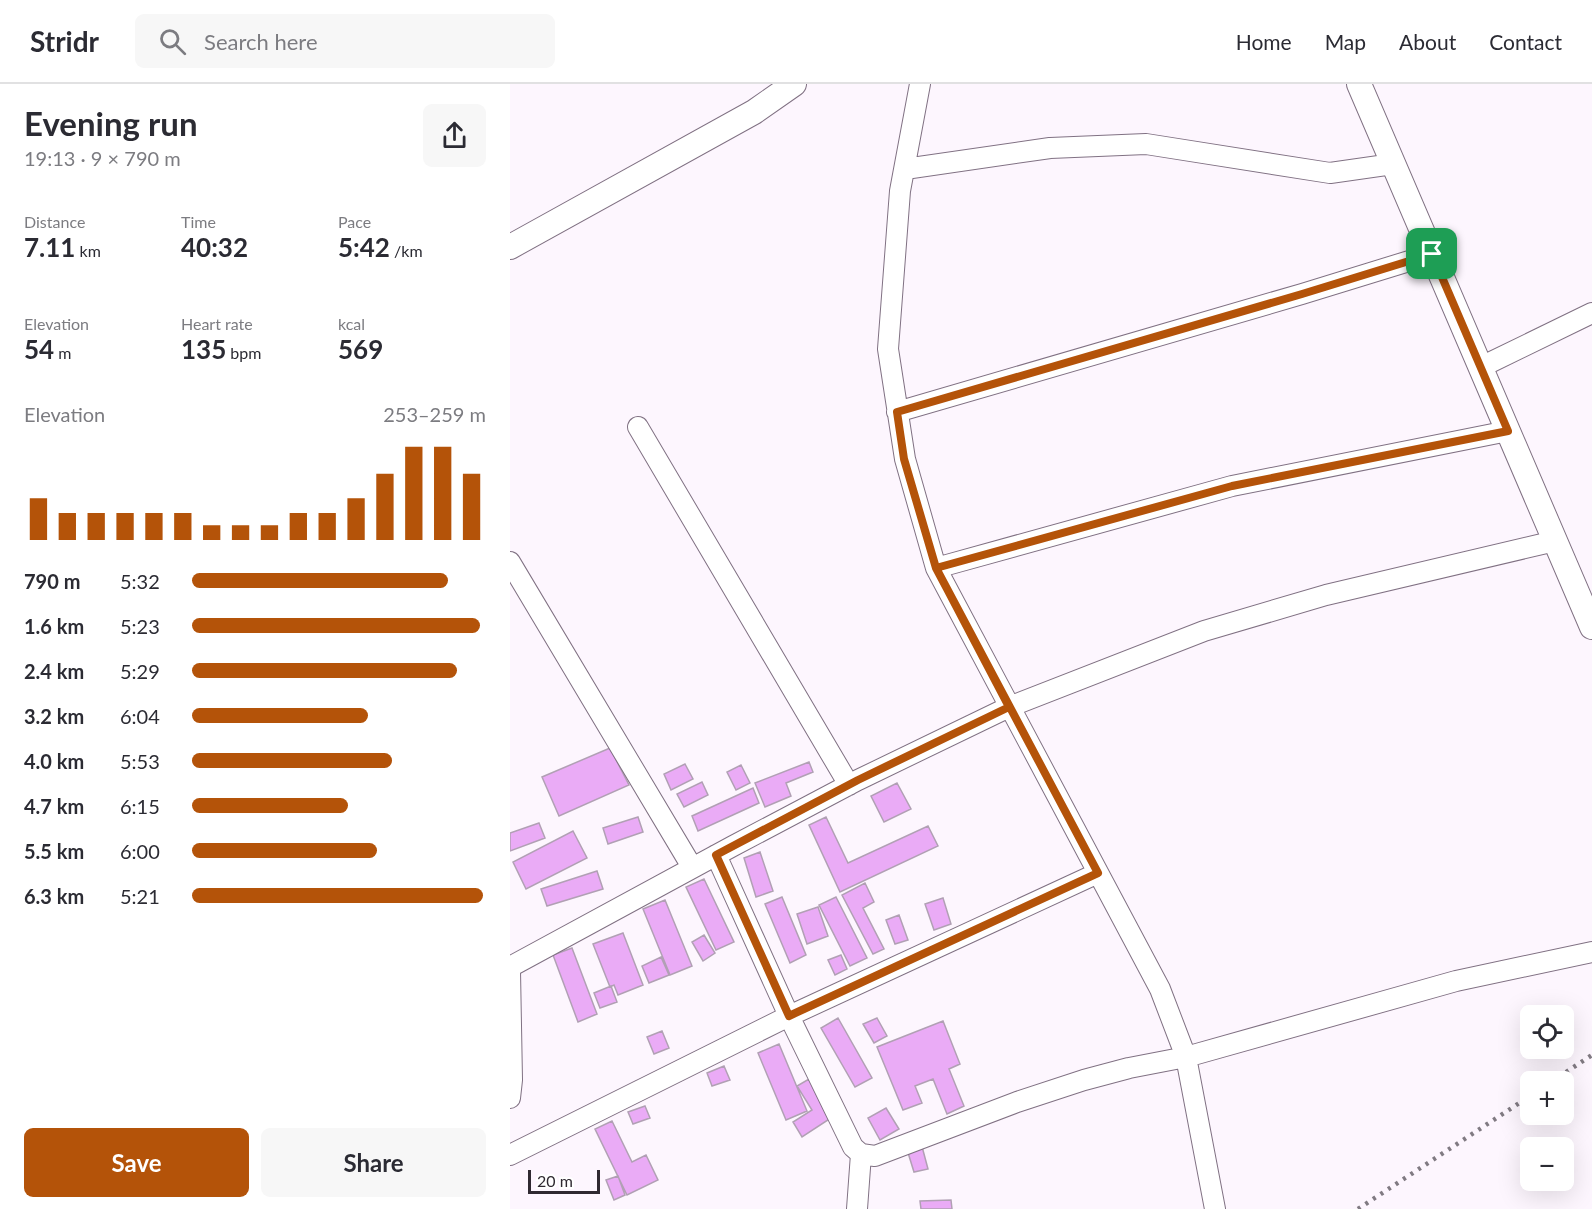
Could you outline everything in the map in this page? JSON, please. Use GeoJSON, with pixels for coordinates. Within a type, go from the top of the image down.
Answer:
{"type":"FeatureCollection","features":[{"type":"Feature","properties":{"kind":"street"},"geometry":{"type":"LineString","coordinates":[[510,248],[754,112],[794,84]]}},
{"type":"Feature","properties":{"kind":"street"},"geometry":{"type":"LineString","coordinates":[[920,84],[900,191],[888,349],[904,459],[936,568],[1160,988],[1186,1057],[1215,1209]]}},
{"type":"Feature","properties":{"kind":"street"},"geometry":{"type":"LineString","coordinates":[[1359,84],[1592,627]]}},
{"type":"Feature","properties":{"kind":"street"},"geometry":{"type":"LineString","coordinates":[[904,169],[1050,148],[1146,144],[1330,173],[1393,164]]}},
{"type":"Feature","properties":{"kind":"street"},"geometry":{"type":"LineString","coordinates":[[897,412],[1432,254]]}},
{"type":"Feature","properties":{"kind":"street"},"geometry":{"type":"LineString","coordinates":[[1480,367],[1592,313]]}},
{"type":"Feature","properties":{"kind":"street"},"geometry":{"type":"LineString","coordinates":[[638,428],[849,785]]}},
{"type":"Feature","properties":{"kind":"street"},"geometry":{"type":"LineString","coordinates":[[936,568],[1232,486],[1508,431]]}},
{"type":"Feature","properties":{"kind":"street"},"geometry":{"type":"LineString","coordinates":[[510,1098],[512,1069],[510,969],[693,867],[849,785],[1009,707],[1204,631],[1326,595],[1555,541]]}},
{"type":"Feature","properties":{"kind":"street"},"geometry":{"type":"LineString","coordinates":[[510,562],[693,867]]}},
{"type":"Feature","properties":{"kind":"street"},"geometry":{"type":"LineString","coordinates":[[716,855],[789,1016],[853,1147],[861,1154],[875,1156],[1017,1102],[1084,1080],[1129,1068],[1186,1057],[1456,981],[1592,952]]}},
{"type":"Feature","properties":{"kind":"street"},"geometry":{"type":"LineString","coordinates":[[510,1155],[789,1016],[1098,873]]}},
{"type":"Feature","properties":{"kind":"street"},"geometry":{"type":"LineString","coordinates":[[857,1209],[861,1154]]}},
{"type":"Feature","properties":{"kind":"building"},"geometry":{"type":"Polygon","coordinates":[[[610,748],[629,785],[559,816],[542,777],[610,748]]]}},
{"type":"Feature","properties":{"kind":"building"},"geometry":{"type":"Polygon","coordinates":[[[809,762],[813,772],[786,783],[791,796],[765,807],[755,783],[809,762]]]}},
{"type":"Feature","properties":{"kind":"building"},"geometry":{"type":"Polygon","coordinates":[[[685,764],[693,779],[671,790],[664,774],[685,764]]]}},
{"type":"Feature","properties":{"kind":"building"},"geometry":{"type":"Polygon","coordinates":[[[741,765],[750,783],[736,790],[727,772],[741,765]]]}},
{"type":"Feature","properties":{"kind":"building"},"geometry":{"type":"Polygon","coordinates":[[[702,782],[708,795],[684,807],[677,794],[702,782]]]}},
{"type":"Feature","properties":{"kind":"building"},"geometry":{"type":"Polygon","coordinates":[[[897,783],[911,809],[884,822],[871,796],[897,783]]]}},
{"type":"Feature","properties":{"kind":"building"},"geometry":{"type":"Polygon","coordinates":[[[753,788],[759,803],[698,831],[692,816],[753,788]]]}},
{"type":"Feature","properties":{"kind":"building"},"geometry":{"type":"Polygon","coordinates":[[[638,817],[643,832],[608,844],[603,828],[638,817]]]}},
{"type":"Feature","properties":{"kind":"building"},"geometry":{"type":"Polygon","coordinates":[[[826,817],[848,863],[928,826],[938,846],[840,892],[809,825],[826,817]]]}},
{"type":"Feature","properties":{"kind":"building"},"geometry":{"type":"Polygon","coordinates":[[[539,823],[545,838],[510,851],[510,833],[539,823]]]}},
{"type":"Feature","properties":{"kind":"building"},"geometry":{"type":"Polygon","coordinates":[[[573,831],[587,858],[526,889],[513,862],[573,831]]]}},
{"type":"Feature","properties":{"kind":"building"},"geometry":{"type":"Polygon","coordinates":[[[760,852],[773,891],[756,897],[744,858],[760,852]]]}},
{"type":"Feature","properties":{"kind":"building"},"geometry":{"type":"Polygon","coordinates":[[[597,871],[603,889],[547,906],[541,889],[597,871]]]}},
{"type":"Feature","properties":{"kind":"building"},"geometry":{"type":"Polygon","coordinates":[[[704,879],[734,942],[716,950],[686,887],[704,879]]]}},
{"type":"Feature","properties":{"kind":"building"},"geometry":{"type":"Polygon","coordinates":[[[865,883],[874,902],[863,908],[884,949],[873,954],[842,895],[865,883]]]}},
{"type":"Feature","properties":{"kind":"building"},"geometry":{"type":"Polygon","coordinates":[[[782,897],[806,955],[790,963],[765,904],[782,897]]]}},
{"type":"Feature","properties":{"kind":"building"},"geometry":{"type":"Polygon","coordinates":[[[836,897],[867,958],[850,966],[819,905],[836,897]]]}},
{"type":"Feature","properties":{"kind":"building"},"geometry":{"type":"Polygon","coordinates":[[[943,898],[951,924],[934,930],[925,904],[943,898]]]}},
{"type":"Feature","properties":{"kind":"building"},"geometry":{"type":"Polygon","coordinates":[[[665,900],[692,966],[670,975],[643,909],[665,900]]]}},
{"type":"Feature","properties":{"kind":"building"},"geometry":{"type":"Polygon","coordinates":[[[818,907],[828,936],[807,944],[797,914],[818,907]]]}},
{"type":"Feature","properties":{"kind":"building"},"geometry":{"type":"Polygon","coordinates":[[[899,915],[908,940],[895,944],[886,920],[899,915]]]}},
{"type":"Feature","properties":{"kind":"building"},"geometry":{"type":"Polygon","coordinates":[[[623,933],[643,985],[618,995],[614,985],[610,987],[593,944],[623,933]]]}},
{"type":"Feature","properties":{"kind":"building"},"geometry":{"type":"Polygon","coordinates":[[[704,935],[715,953],[703,961],[692,942],[704,935]]]}},
{"type":"Feature","properties":{"kind":"building"},"geometry":{"type":"Polygon","coordinates":[[[572,948],[597,1014],[578,1022],[553,955],[572,948]]]}},
{"type":"Feature","properties":{"kind":"building"},"geometry":{"type":"Polygon","coordinates":[[[841,955],[847,969],[835,975],[828,960],[841,955]]]}},
{"type":"Feature","properties":{"kind":"building"},"geometry":{"type":"Polygon","coordinates":[[[661,957],[669,975],[649,983],[642,966],[661,957]]]}},
{"type":"Feature","properties":{"kind":"building"},"geometry":{"type":"Polygon","coordinates":[[[611,986],[617,1002],[600,1008],[594,993],[611,986]]]}},
{"type":"Feature","properties":{"kind":"building"},"geometry":{"type":"Polygon","coordinates":[[[838,1018],[872,1078],[855,1087],[821,1028],[838,1018]]]}},
{"type":"Feature","properties":{"kind":"building"},"geometry":{"type":"Polygon","coordinates":[[[877,1018],[887,1036],[874,1043],[863,1024],[877,1018]]]}},
{"type":"Feature","properties":{"kind":"building"},"geometry":{"type":"Polygon","coordinates":[[[943,1021],[960,1064],[949,1069],[964,1106],[947,1114],[933,1079],[915,1086],[922,1103],[903,1110],[877,1047],[943,1021]]]}},
{"type":"Feature","properties":{"kind":"building"},"geometry":{"type":"Polygon","coordinates":[[[662,1031],[669,1048],[654,1054],[647,1037],[662,1031]]]}},
{"type":"Feature","properties":{"kind":"building"},"geometry":{"type":"Polygon","coordinates":[[[779,1044],[807,1111],[786,1120],[758,1053],[779,1044]]]}},
{"type":"Feature","properties":{"kind":"building"},"geometry":{"type":"Polygon","coordinates":[[[724,1066],[730,1080],[712,1086],[707,1073],[724,1066]]]}},
{"type":"Feature","properties":{"kind":"building"},"geometry":{"type":"Polygon","coordinates":[[[809,1079],[834,1116],[802,1137],[793,1122],[812,1110],[797,1086],[809,1079]]]}},
{"type":"Feature","properties":{"kind":"building"},"geometry":{"type":"Polygon","coordinates":[[[645,1106],[650,1118],[633,1124],[628,1112],[645,1106]]]}},
{"type":"Feature","properties":{"kind":"building"},"geometry":{"type":"Polygon","coordinates":[[[886,1108],[899,1129],[880,1140],[868,1118],[886,1108]]]}},
{"type":"Feature","properties":{"kind":"building"},"geometry":{"type":"Polygon","coordinates":[[[612,1121],[632,1162],[646,1155],[658,1180],[627,1195],[595,1129],[612,1121]]]}},
{"type":"Feature","properties":{"kind":"building"},"geometry":{"type":"Polygon","coordinates":[[[920,1139],[928,1169],[914,1172],[905,1143],[920,1139]]]}},
{"type":"Feature","properties":{"kind":"building"},"geometry":{"type":"Polygon","coordinates":[[[618,1176],[625,1195],[614,1200],[606,1180],[618,1176]]]}},
{"type":"Feature","properties":{"kind":"building"},"geometry":{"type":"Polygon","coordinates":[[[951,1200],[952,1209],[921,1209],[920,1201],[951,1200]]]}},
{"type":"Feature","properties":{"kind":"railway"},"geometry":{"type":"LineString","coordinates":[[1568,1071],[1592,1055]]}},
{"type":"Feature","properties":{"kind":"railway"},"geometry":{"type":"LineString","coordinates":[[1358,1209],[1520,1103]]}},
{"type":"Feature","properties":{"kind":"route"},"geometry":{"type":"LineString","coordinates":[[1432,254],[897,412],[904,459],[936,568],[1009,707],[858,780],[716,855],[789,1016],[1098,873],[936,568],[1232,486],[1508,431],[1432,254]]}}]}
